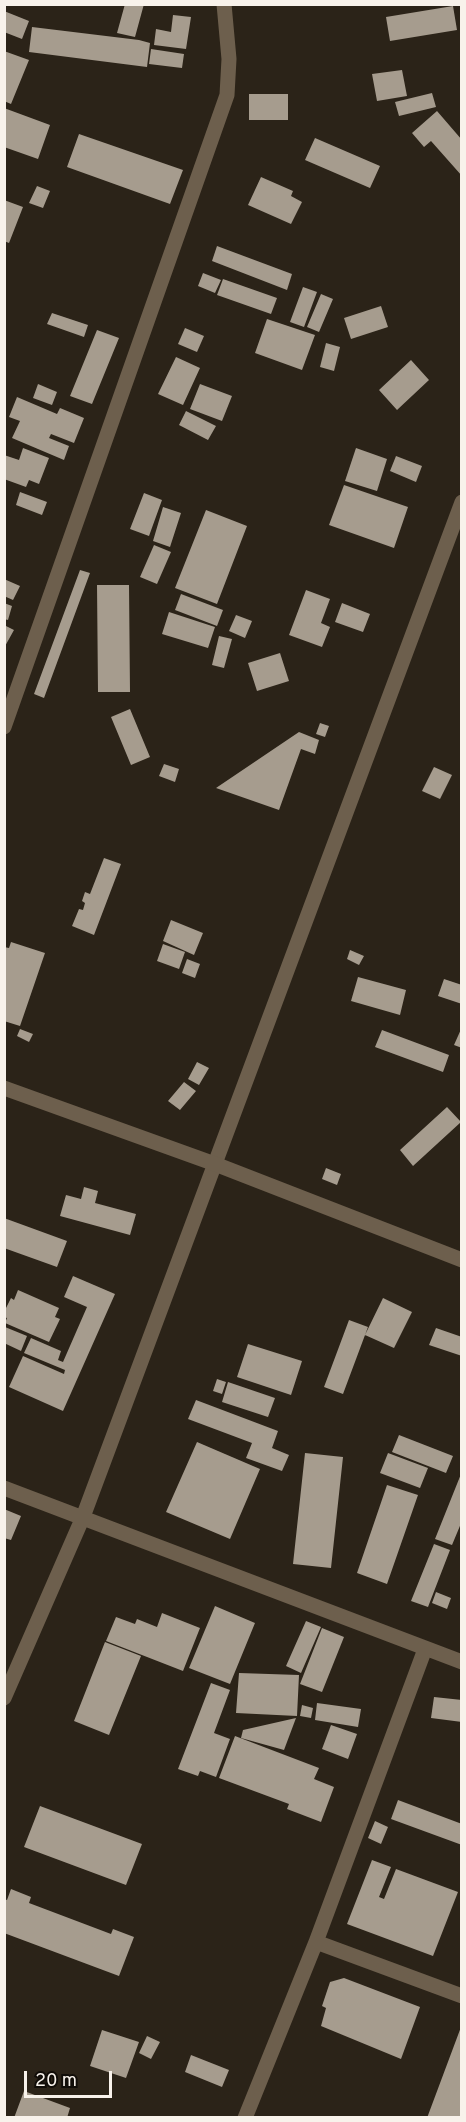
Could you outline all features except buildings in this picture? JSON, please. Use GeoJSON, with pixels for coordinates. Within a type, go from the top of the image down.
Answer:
{"type":"FeatureCollection","features":[{"type":"Feature","properties":{"kind":"street"},"geometry":{"type":"LineString","coordinates":[[6,721],[227,95],[229,59],[224,4]]}},
{"type":"Feature","properties":{"kind":"street"},"geometry":{"type":"LineString","coordinates":[[4,1698],[83,1517],[462,502]]}},
{"type":"Feature","properties":{"kind":"street"},"geometry":{"type":"LineString","coordinates":[[4,1088],[215,1164],[462,1260]]}},
{"type":"Feature","properties":{"kind":"street"},"geometry":{"type":"LineString","coordinates":[[4,1488],[462,1662]]}},
{"type":"Feature","properties":{"kind":"street"},"geometry":{"type":"LineString","coordinates":[[245,2118],[316,1942],[425,1649]]}},
{"type":"Feature","properties":{"kind":"street"},"geometry":{"type":"LineString","coordinates":[[316,1942],[462,1996]]}}]}
